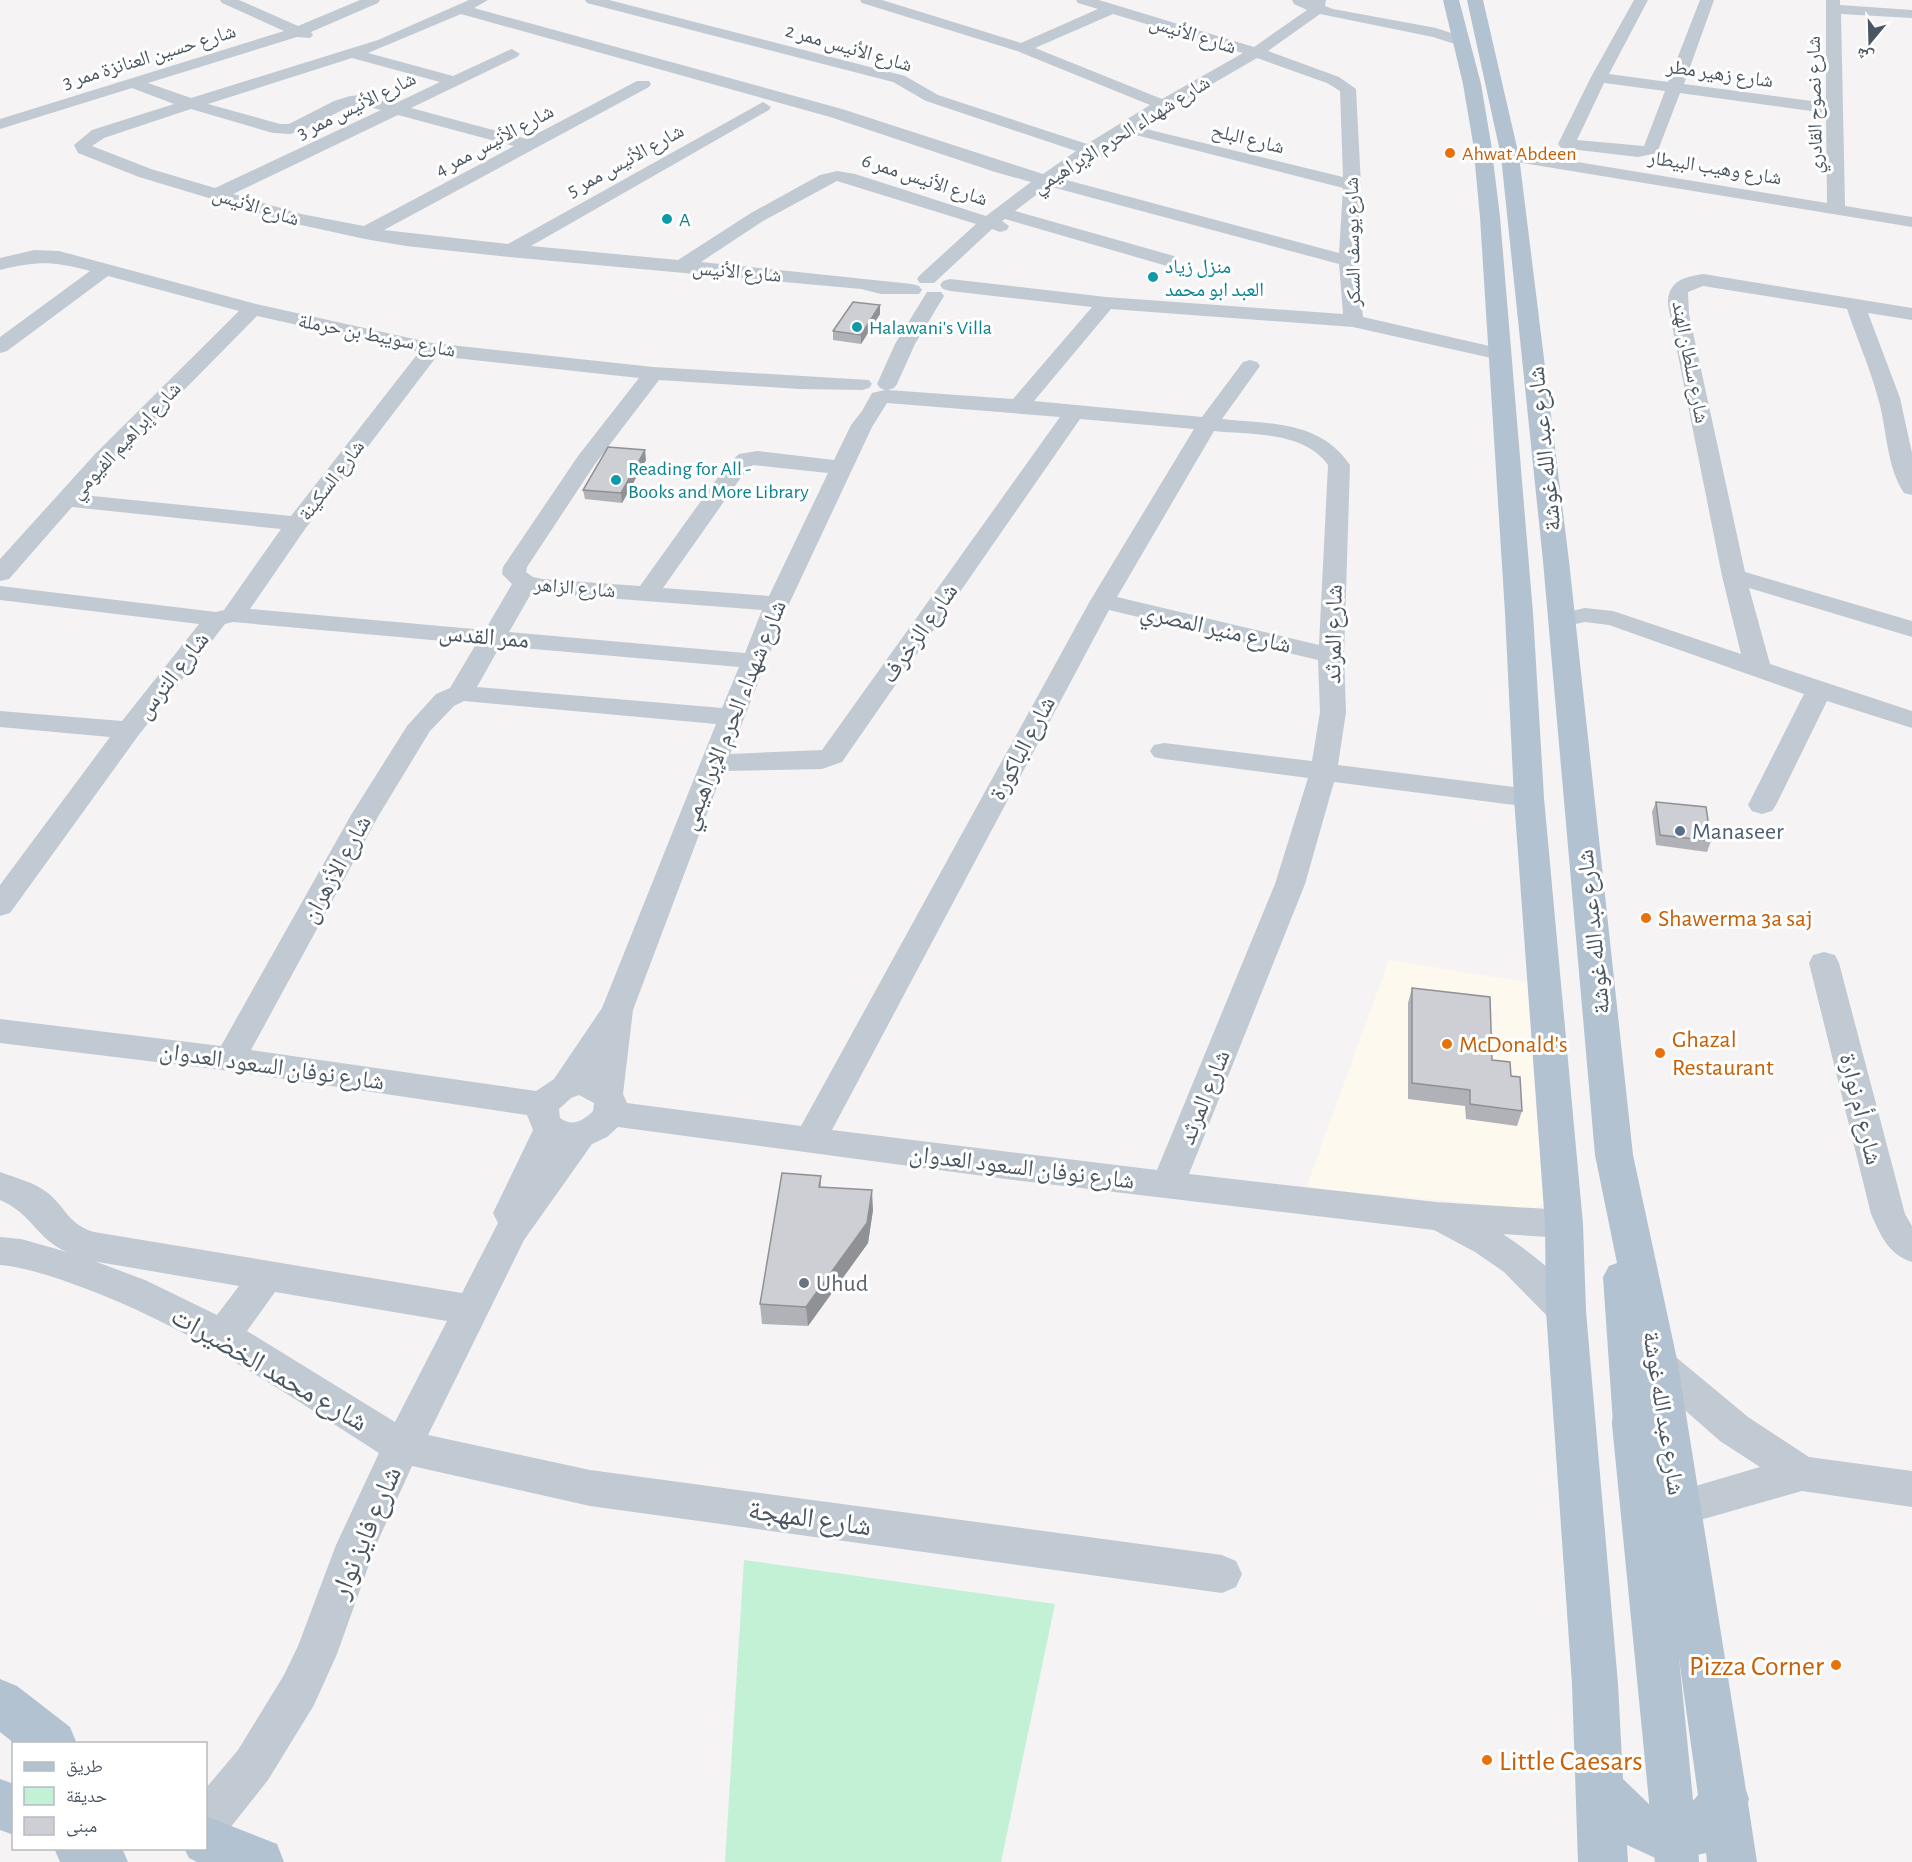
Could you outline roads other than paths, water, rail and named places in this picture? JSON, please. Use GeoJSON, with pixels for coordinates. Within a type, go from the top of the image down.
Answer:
{"type":"FeatureCollection","features":[{"type":"Feature","properties":{"kind":"main road","name":"شارع عبد الله غوشة"},"geometry":{"type":"LineString","coordinates":[[1461,16],[1515,145],[1614,1155],[1658,1364],[1725,1799],[1732,1862]]}},
{"type":"Feature","properties":{"kind":"main road","name":"شارع عبد الله غوشة"},"geometry":{"type":"LineString","coordinates":[[1461,16],[1482,143],[1500,354],[1519,613],[1529,798],[1564,1224],[1566,1311],[1595,1684],[1603,1862]]}},
{"type":"Feature","properties":{"kind":"main road"},"geometry":{"type":"LineString","coordinates":[[1614,1155],[1634,1423],[1677,1862]]}},
{"type":"Feature","properties":{"kind":"main road"},"geometry":{"type":"LineString","coordinates":[[0,1702],[52,1742]]}},
{"type":"Feature","properties":{"kind":"main road"},"geometry":{"type":"LineString","coordinates":[[1600,1790],[1634,1823],[1666,1838],[1700,1831],[1725,1799]]}},
{"type":"Feature","properties":{"kind":"main road"},"geometry":{"type":"LineString","coordinates":[[207,1841],[259,1862]]}},
{"type":"Feature","properties":{"kind":"main road"},"geometry":{"type":"LineString","coordinates":[[82,1850],[103,1862]]}},
{"type":"Feature","properties":{"kind":"street"},"geometry":{"type":"LineString","coordinates":[[227,0],[351,53],[453,81]]}},
{"type":"Feature","properties":{"kind":"street"},"geometry":{"type":"LineString","coordinates":[[335,0],[356,8]]}},
{"type":"Feature","properties":{"kind":"street","name":"شارع حسين العنانزة ممر 3"},"geometry":{"type":"LineString","coordinates":[[4,120],[298,32],[373,0]]}},
{"type":"Feature","properties":{"kind":"street","name":"شارع الأنيس"},"geometry":{"type":"LineString","coordinates":[[481,0],[409,32],[351,53],[188,103],[98,134],[87,140],[83,145],[84,149],[103,158],[298,219],[406,240],[861,283],[881,288],[931,288]]}},
{"type":"Feature","properties":{"kind":"street","name":"شارع الأنيس ممر 2"},"geometry":{"type":"LineString","coordinates":[[592,0],[899,79],[941,101],[1093,152]]}},
{"type":"Feature","properties":{"kind":"street"},"geometry":{"type":"LineString","coordinates":[[867,0],[1022,48],[1164,105]]}},
{"type":"Feature","properties":{"kind":"street","name":"شارع الأنيس"},"geometry":{"type":"LineString","coordinates":[[1083,0],[1262,55]]}},
{"type":"Feature","properties":{"kind":"street"},"geometry":{"type":"LineString","coordinates":[[1295,0],[1323,4],[1436,33],[1461,16]]}},
{"type":"Feature","properties":{"kind":"street"},"geometry":{"type":"LineString","coordinates":[[1641,0],[1599,77],[1559,143],[1638,152],[1653,148],[1707,0]]}},
{"type":"Feature","properties":{"kind":"street","name":"شارع شهداء الحرم الإبراهيمي"},"geometry":{"type":"LineString","coordinates":[[1093,152],[1135,131],[1262,55],[1323,4]]}},
{"type":"Feature","properties":{"kind":"street"},"geometry":{"type":"LineString","coordinates":[[1833,4],[1912,15]]}},
{"type":"Feature","properties":{"kind":"street","name":"شارع نصوح القادري"},"geometry":{"type":"LineString","coordinates":[[1833,4],[1836,210]]}},
{"type":"Feature","properties":{"kind":"street"},"geometry":{"type":"LineString","coordinates":[[460,9],[836,113],[1001,168],[1348,261]]}},
{"type":"Feature","properties":{"kind":"street"},"geometry":{"type":"LineString","coordinates":[[1022,48],[1111,9]]}},
{"type":"Feature","properties":{"kind":"street","name":"شارع الأنيس ممر 3"},"geometry":{"type":"LineString","coordinates":[[218,194],[512,54]]}},
{"type":"Feature","properties":{"kind":"street","name":"شارع شهداء الحرم الإبراهيمي"},"geometry":{"type":"LineString","coordinates":[[560,1113],[617,1010],[777,604],[862,425],[872,413],[874,389],[904,344],[931,288],[1000,219],[1050,180],[1164,105],[1262,55]]}},
{"type":"Feature","properties":{"kind":"street","name":"شارع يوسف السكر"},"geometry":{"type":"LineString","coordinates":[[931,288],[1353,321],[1348,261],[1352,185],[1348,89],[1334,80],[1262,55]]}},
{"type":"Feature","properties":{"kind":"street","name":"شارع زهير مطر"},"geometry":{"type":"LineString","coordinates":[[1599,77],[1836,109]]}},
{"type":"Feature","properties":{"kind":"street"},"geometry":{"type":"LineString","coordinates":[[132,83],[188,103],[287,129],[295,128],[354,100],[398,109],[530,145]]}},
{"type":"Feature","properties":{"kind":"street","name":"شارع الأنيس ممر 4"},"geometry":{"type":"LineString","coordinates":[[365,233],[643,84]]}},
{"type":"Feature","properties":{"kind":"street","name":"شارع الأنيس ممر 5"},"geometry":{"type":"LineString","coordinates":[[509,251],[763,107]]}},
{"type":"Feature","properties":{"kind":"street","name":"شارع البلح"},"geometry":{"type":"LineString","coordinates":[[1135,131],[1352,185]]}},
{"type":"Feature","properties":{"kind":"street","name":"شارع وهيب البيطار"},"geometry":{"type":"LineString","coordinates":[[1515,145],[1836,210],[1912,222]]}},
{"type":"Feature","properties":{"kind":"street","name":"شارع الأنيس ممر 6"},"geometry":{"type":"LineString","coordinates":[[682,266],[757,217],[832,177],[849,178],[1000,219],[1167,260]]}},
{"type":"Feature","properties":{"kind":"street","name":"شارع سويبط بن حرملة"},"geometry":{"type":"LineString","coordinates":[[0,264],[46,255],[106,268],[253,309],[432,349],[653,373],[874,389]]}},
{"type":"Feature","properties":{"kind":"street"},"geometry":{"type":"LineString","coordinates":[[0,347],[106,268]]}},
{"type":"Feature","properties":{"kind":"street","name":"شارع سلطان الهند"},"geometry":{"type":"LineString","coordinates":[[1758,669],[1734,576],[1683,333],[1677,292],[1680,286],[1688,281],[1702,280],[1912,315]]}},
{"type":"Feature","properties":{"kind":"street"},"geometry":{"type":"LineString","coordinates":[[1018,407],[1106,303]]}},
{"type":"Feature","properties":{"kind":"street"},"geometry":{"type":"LineString","coordinates":[[1855,304],[1889,398],[1903,463],[1912,488]]}},
{"type":"Feature","properties":{"kind":"street","name":"شارع إبراهيم الفيومي"},"geometry":{"type":"LineString","coordinates":[[0,574],[104,458],[253,309]]}},
{"type":"Feature","properties":{"kind":"street"},"geometry":{"type":"LineString","coordinates":[[1353,321],[1500,354]]}},
{"type":"Feature","properties":{"kind":"street","name":"شارع السكينة"},"geometry":{"type":"LineString","coordinates":[[225,617],[432,349]]}},
{"type":"Feature","properties":{"kind":"street","name":"شارع الباكورة"},"geometry":{"type":"LineString","coordinates":[[810,1140],[1102,601],[1208,424],[1250,366]]}},
{"type":"Feature","properties":{"kind":"street","name":"شارع الزاهر"},"geometry":{"type":"LineString","coordinates":[[653,373],[586,461],[515,567],[514,574],[525,583],[777,604]]}},
{"type":"Feature","properties":{"kind":"street","name":"شارع المرثد"},"geometry":{"type":"LineString","coordinates":[[874,389],[1018,407],[1279,431],[1303,437],[1330,451],[1339,465],[1331,655],[1333,712],[1324,770],[1290,884],[1168,1184]]}},
{"type":"Feature","properties":{"kind":"street","name":"شارع الزخرف"},"geometry":{"type":"LineString","coordinates":[[714,763],[822,760],[832,756],[1074,412]]}},
{"type":"Feature","properties":{"kind":"street"},"geometry":{"type":"LineString","coordinates":[[647,594],[734,471],[747,459],[843,468]]}},
{"type":"Feature","properties":{"kind":"street"},"geometry":{"type":"LineString","coordinates":[[68,500],[297,524]]}},
{"type":"Feature","properties":{"kind":"street"},"geometry":{"type":"LineString","coordinates":[[1734,576],[1912,629]]}},
{"type":"Feature","properties":{"kind":"street","name":"شارع الأزهران"},"geometry":{"type":"LineString","coordinates":[[230,1059],[365,815],[420,726],[445,700],[460,693],[525,583]]}},
{"type":"Feature","properties":{"kind":"street","name":"شارع الترس"},"geometry":{"type":"LineString","coordinates":[[0,593],[225,617]]}},
{"type":"Feature","properties":{"kind":"street","name":"شارع منير المصري"},"geometry":{"type":"LineString","coordinates":[[1102,601],[1331,655]]}},
{"type":"Feature","properties":{"kind":"street"},"geometry":{"type":"LineString","coordinates":[[1562,620],[1585,615],[1613,618],[1912,720]]}},
{"type":"Feature","properties":{"kind":"street","name":"شارع الترس"},"geometry":{"type":"LineString","coordinates":[[0,906],[129,730],[225,617]]}},
{"type":"Feature","properties":{"kind":"street","name":"ممر القدس"},"geometry":{"type":"LineString","coordinates":[[225,617],[493,637],[753,661]]}},
{"type":"Feature","properties":{"kind":"street"},"geometry":{"type":"LineString","coordinates":[[1762,805],[1819,690]]}},
{"type":"Feature","properties":{"kind":"street"},"geometry":{"type":"LineString","coordinates":[[460,693],[733,717]]}},
{"type":"Feature","properties":{"kind":"street"},"geometry":{"type":"LineString","coordinates":[[0,719],[129,730]]}},
{"type":"Feature","properties":{"kind":"street"},"geometry":{"type":"LineString","coordinates":[[1164,751],[1529,798]]}},
{"type":"Feature","properties":{"kind":"street","name":"شارع أم نوارة"},"geometry":{"type":"LineString","coordinates":[[1824,963],[1888,1214],[1898,1235],[1912,1248]]}},
{"type":"Feature","properties":{"kind":"street","name":"شارع شهداء الحرم الإبراهيمي"},"geometry":{"type":"LineString","coordinates":[[608,1104],[617,1010]]}},
{"type":"Feature","properties":{"kind":"street","name":"شارع نوفان السعود العدوان"},"geometry":{"type":"LineString","coordinates":[[0,1031],[230,1059],[560,1113],[590,1084],[600,1088],[608,1104],[810,1140],[1006,1166],[1436,1216],[1564,1224]]}},
{"type":"Feature","properties":{"kind":"street"},"geometry":{"type":"LineString","coordinates":[[560,1113],[603,1122],[608,1104]]}},
{"type":"Feature","properties":{"kind":"street","name":"شارع فايز نوار"},"geometry":{"type":"LineString","coordinates":[[207,1821],[254,1765],[299,1690],[316,1654],[356,1545],[402,1447],[473,1310],[510,1231],[532,1205],[560,1113]]}},
{"type":"Feature","properties":{"kind":"street"},"geometry":{"type":"LineString","coordinates":[[0,1186],[29,1198],[62,1233],[98,1248],[473,1310]]}},
{"type":"Feature","properties":{"kind":"street","name":"شارع نوفان السعود العدوان"},"geometry":{"type":"LineString","coordinates":[[1436,1216],[1487,1242],[1517,1262],[1566,1311]]}},
{"type":"Feature","properties":{"kind":"street","name":"شارع محمد الخضيرات"},"geometry":{"type":"LineString","coordinates":[[0,1251],[21,1253],[77,1270],[132,1291],[223,1335],[402,1447]]}},
{"type":"Feature","properties":{"kind":"street"},"geometry":{"type":"LineString","coordinates":[[223,1335],[266,1277]]}},
{"type":"Feature","properties":{"kind":"street"},"geometry":{"type":"LineString","coordinates":[[1658,1364],[1734,1429],[1802,1473]]}},
{"type":"Feature","properties":{"kind":"street","name":"شارع المهجة"},"geometry":{"type":"LineString","coordinates":[[402,1447],[590,1488],[1222,1574]]}},
{"type":"Feature","properties":{"kind":"street"},"geometry":{"type":"LineString","coordinates":[[1679,1508],[1802,1473],[1912,1489]]}},
{"type":"Feature","properties":{"kind":"place","name":"Ahwat Abdeen"},"geometry":{"type":"Point","coordinates":[1450,153]}},
{"type":"Feature","properties":{"kind":"place","name":"A"},"geometry":{"type":"Point","coordinates":[667,219]}},
{"type":"Feature","properties":{"kind":"place","name":"منزل زياد العبد ابو محمد"},"geometry":{"type":"Point","coordinates":[1153,277]}},
{"type":"Feature","properties":{"kind":"place","name":"Halawani's Villa"},"geometry":{"type":"Point","coordinates":[857,327]}},
{"type":"Feature","properties":{"kind":"place","name":"Reading for All - Books and More Library"},"geometry":{"type":"Point","coordinates":[616,480]}},
{"type":"Feature","properties":{"kind":"place","name":"Manaseer"},"geometry":{"type":"Point","coordinates":[1680,831]}},
{"type":"Feature","properties":{"kind":"place","name":"Shawerma 3a saj"},"geometry":{"type":"Point","coordinates":[1646,918]}},
{"type":"Feature","properties":{"kind":"place","name":"McDonald's"},"geometry":{"type":"Point","coordinates":[1447,1044]}},
{"type":"Feature","properties":{"kind":"place","name":"Ghazal Restaurant"},"geometry":{"type":"Point","coordinates":[1660,1053]}},
{"type":"Feature","properties":{"kind":"place","name":"Uhud"},"geometry":{"type":"Point","coordinates":[804,1283]}},
{"type":"Feature","properties":{"kind":"place","name":"Pizza Corner"},"geometry":{"type":"Point","coordinates":[1836,1665]}},
{"type":"Feature","properties":{"kind":"place","name":"Little Caesars"},"geometry":{"type":"Point","coordinates":[1487,1760]}}]}
